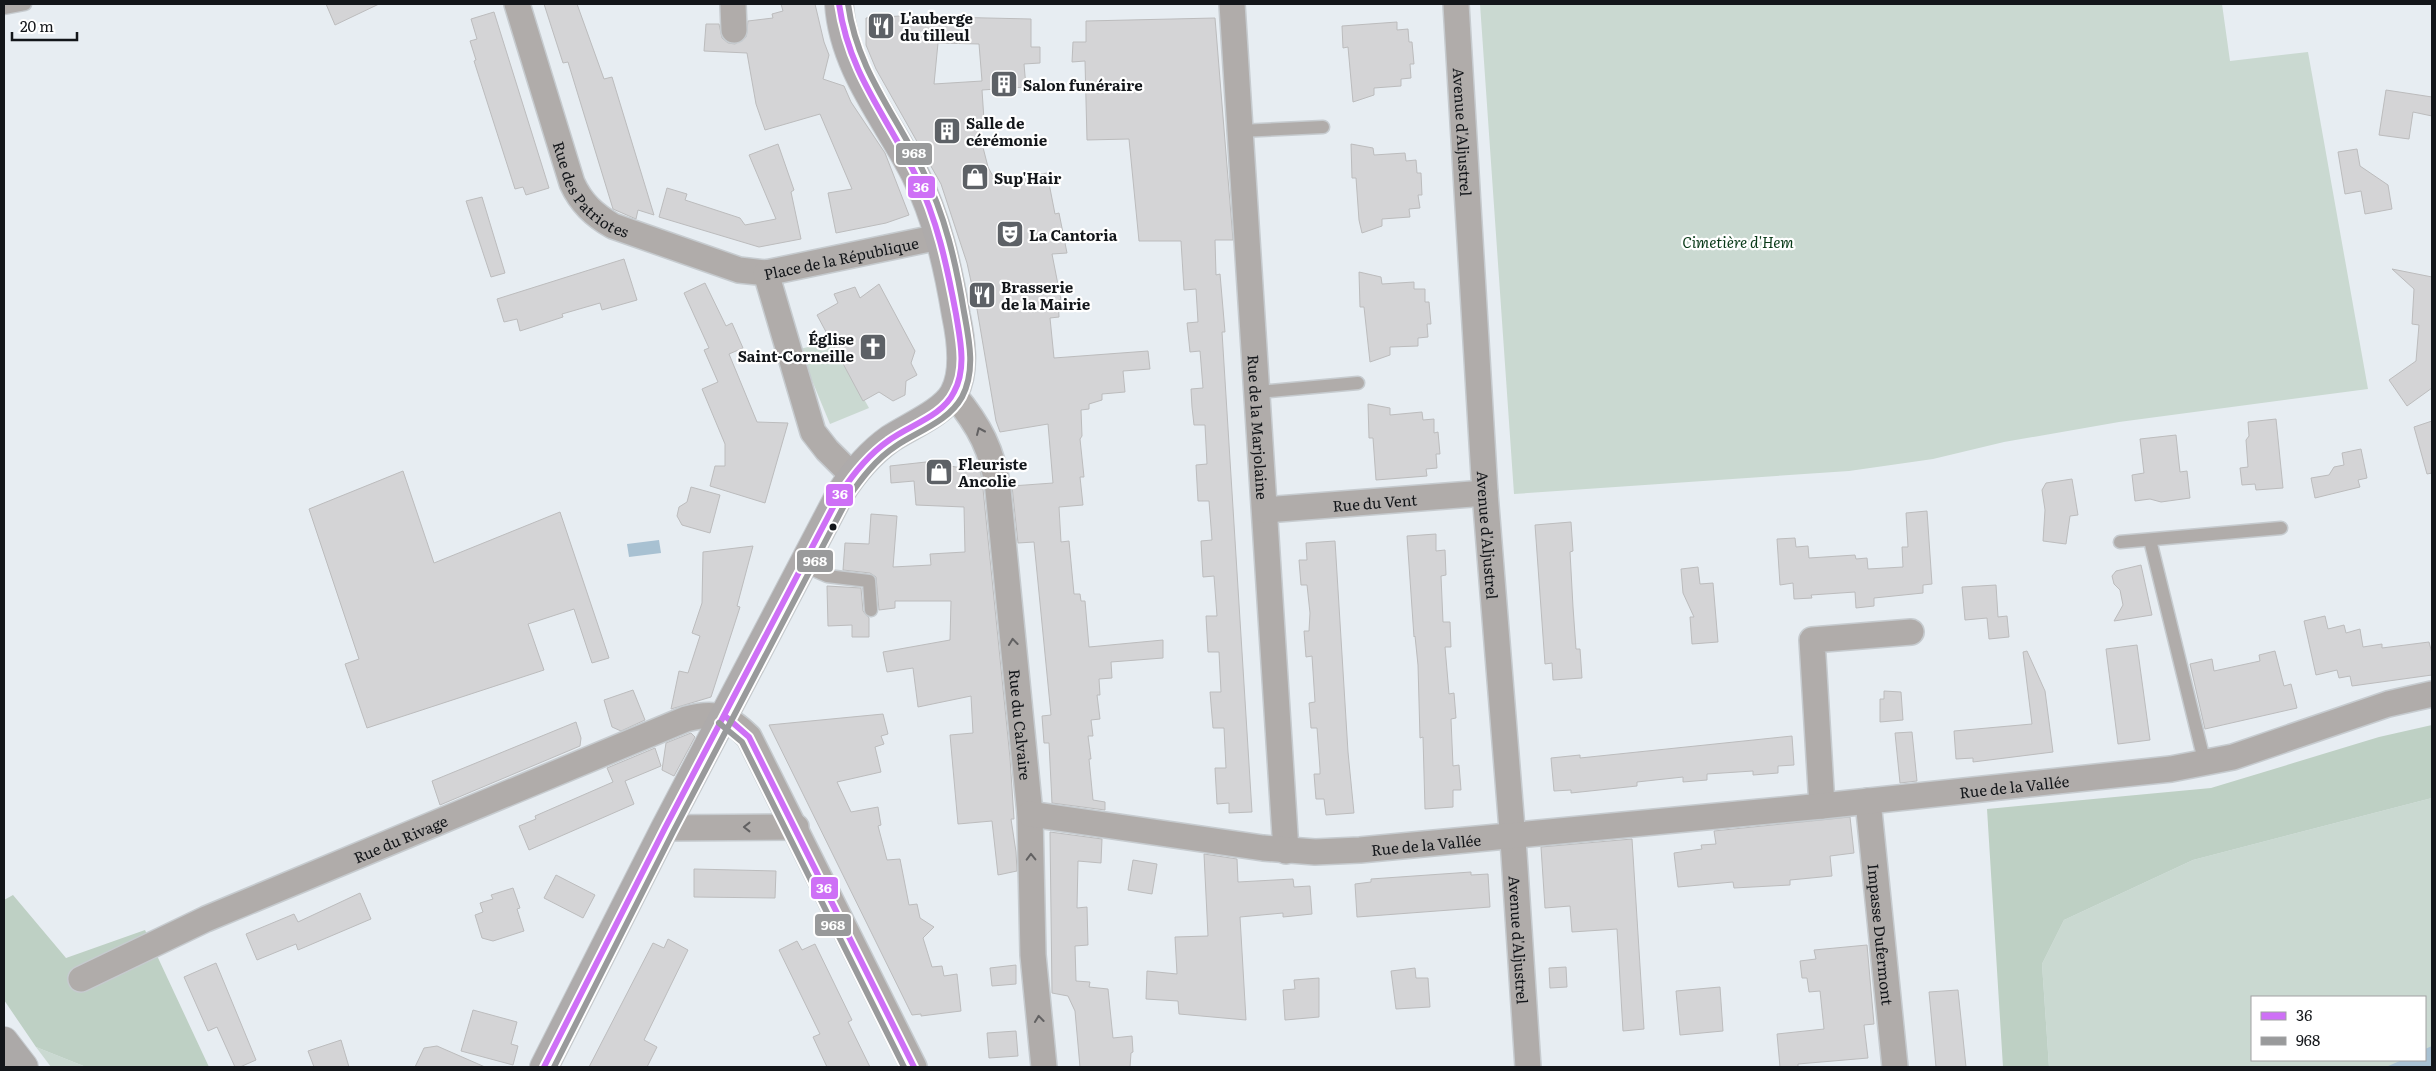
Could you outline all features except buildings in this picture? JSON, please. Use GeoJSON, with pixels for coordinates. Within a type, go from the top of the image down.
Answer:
{"type":"FeatureCollection","features":[{"type":"Feature","properties":{"kind":"highway"},"geometry":{"type":"LineString","coordinates":[[4,1041],[24,1067]]}},
{"type":"Feature","properties":{"kind":"highway"},"geometry":{"type":"LineString","coordinates":[[4,1048],[16,1067]]}},
{"type":"Feature","properties":{"kind":"main road"},"geometry":{"type":"LineString","coordinates":[[839,4],[844,41],[853,64],[915,175],[926,199],[939,237]]}},
{"type":"Feature","properties":{"kind":"main road","name":"Place de la République"},"geometry":{"type":"LineString","coordinates":[[939,237],[954,300],[960,339],[960,375],[954,395]]}},
{"type":"Feature","properties":{"kind":"main road"},"geometry":{"type":"LineString","coordinates":[[544,1067],[665,828],[802,565],[852,475],[880,446],[942,407],[954,395]]}},
{"type":"Feature","properties":{"kind":"street","name":"Rue des Patriotes"},"geometry":{"type":"LineString","coordinates":[[517,4],[572,183],[583,204],[597,217],[613,226],[739,270],[766,273]]}},
{"type":"Feature","properties":{"kind":"street"},"geometry":{"type":"LineString","coordinates":[[733,4],[734,30]]}},
{"type":"Feature","properties":{"kind":"street","name":"Rue de la Marjolaine"},"geometry":{"type":"LineString","coordinates":[[1232,4],[1286,851]]}},
{"type":"Feature","properties":{"kind":"street","name":"Avenue d'Aljustrel"},"geometry":{"type":"LineString","coordinates":[[1456,4],[1485,493],[1528,1067]]}},
{"type":"Feature","properties":{"kind":"street","name":"Place de la République"},"geometry":{"type":"LineString","coordinates":[[852,475],[827,450],[813,432],[766,273],[939,237]]}},
{"type":"Feature","properties":{"kind":"street","name":"Rue du Calvaire"},"geometry":{"type":"LineString","coordinates":[[954,395],[978,425],[996,475],[1030,814],[1033,955],[1044,1067]]}},
{"type":"Feature","properties":{"kind":"street","name":"Rue du Vent"},"geometry":{"type":"LineString","coordinates":[[1265,510],[1485,493]]}},
{"type":"Feature","properties":{"kind":"street"},"geometry":{"type":"LineString","coordinates":[[1822,806],[1812,640],[1911,632]]}},
{"type":"Feature","properties":{"kind":"street","name":"Rue de la Vallée"},"geometry":{"type":"LineString","coordinates":[[1030,814],[1286,851],[1360,850],[2131,775],[2205,764],[2233,757],[2388,704],[2432,694]]}},
{"type":"Feature","properties":{"kind":"street","name":"Rue du Rivage"},"geometry":{"type":"LineString","coordinates":[[81,979],[206,919],[686,719],[698,716],[725,716]]}},
{"type":"Feature","properties":{"kind":"street"},"geometry":{"type":"LineString","coordinates":[[725,716],[749,737],[796,827],[914,1067]]}},
{"type":"Feature","properties":{"kind":"street","name":"Impasse Dufermont"},"geometry":{"type":"LineString","coordinates":[[1868,801],[1895,1067]]}},
{"type":"Feature","properties":{"kind":"street"},"geometry":{"type":"LineString","coordinates":[[665,828],[796,827]]}},
{"type":"Feature","properties":{"kind":"lane"},"geometry":{"type":"LineString","coordinates":[[4,8],[25,4]]}},
{"type":"Feature","properties":{"kind":"lane"},"geometry":{"type":"LineString","coordinates":[[1240,131],[1323,127]]}},
{"type":"Feature","properties":{"kind":"lane"},"geometry":{"type":"LineString","coordinates":[[1258,392],[1358,383]]}},
{"type":"Feature","properties":{"kind":"lane"},"geometry":{"type":"LineString","coordinates":[[2120,542],[2281,528]]}},
{"type":"Feature","properties":{"kind":"lane"},"geometry":{"type":"LineString","coordinates":[[2150,540],[2205,764]]}},
{"type":"Feature","properties":{"kind":"lane"},"geometry":{"type":"LineString","coordinates":[[802,565],[827,576],[869,581],[871,610]]}},
{"type":"Feature","properties":{"kind":"green space","name":"Cimetière d'Hem"},"geometry":{"type":"Polygon","coordinates":[[[1480,4],[2222,4],[2230,61],[2308,52],[2368,389],[2119,422],[2004,442],[1933,459],[1849,471],[1514,494],[1480,4]]]}},
{"type":"Feature","properties":{"kind":"green space"},"geometry":{"type":"Polygon","coordinates":[[[832,342],[869,408],[830,424],[799,349],[832,342]]]}},
{"type":"Feature","properties":{"kind":"green space"},"geometry":{"type":"Polygon","coordinates":[[[2432,725],[2432,798],[2193,860],[2064,920],[2042,964],[2049,1067],[2003,1067],[1987,809],[2211,788],[2379,737],[2432,725]]]}},
{"type":"Feature","properties":{"kind":"green space"},"geometry":{"type":"Polygon","coordinates":[[[2432,798],[2432,1067],[2049,1067],[2042,964],[2064,920],[2193,860],[2432,798]]]}},
{"type":"Feature","properties":{"kind":"green space"},"geometry":{"type":"Polygon","coordinates":[[[13,895],[66,958],[145,930],[209,1067],[86,1067],[36,1047],[4,1000],[4,900],[13,895]]]}},
{"type":"Feature","properties":{"kind":"green space"},"geometry":{"type":"Polygon","coordinates":[[[36,1047],[86,1067],[51,1067],[36,1047]]]}},
{"type":"Feature","properties":{"kind":"water"},"geometry":{"type":"Polygon","coordinates":[[[659,540],[661,553],[629,557],[627,544],[659,540]]]}},
{"type":"Feature","properties":{"kind":"water"},"geometry":{"type":"Polygon","coordinates":[[[2432,1046],[2432,1067],[2386,1067],[2400,1061],[2426,1061],[2426,1049],[2432,1046]]]}},
{"type":"Feature","properties":{"kind":"transit line","name":"36"},"geometry":{"type":"LineString","coordinates":[[544,1067],[665,828],[840,494],[861,465],[874,452],[896,435],[942,408],[949,401],[958,383],[961,363],[959,333],[949,278],[936,226],[916,176],[860,73],[851,52],[839,4]]}},
{"type":"Feature","properties":{"kind":"transit line","name":"968"},"geometry":{"type":"LineString","coordinates":[[554,1067],[673,832],[848,498],[875,463],[882,457],[896,446],[941,420],[949,413],[962,397],[969,377],[968,333],[957,275],[944,222],[923,171],[868,71],[853,28],[848,4]]}},
{"type":"Feature","properties":{"kind":"transit line","name":"36"},"geometry":{"type":"LineString","coordinates":[[725,716],[749,737],[914,1067]]}},
{"type":"Feature","properties":{"kind":"transit line","name":"968"},"geometry":{"type":"LineString","coordinates":[[719,723],[742,742],[904,1067]]}},
{"type":"Feature","properties":{"kind":"place","name":"L'auberge du tilleul"},"geometry":{"type":"Point","coordinates":[881,26]}},
{"type":"Feature","properties":{"kind":"place","name":"Salon funéraire"},"geometry":{"type":"Point","coordinates":[1004,84]}},
{"type":"Feature","properties":{"kind":"place","name":"Salle de cérémonie"},"geometry":{"type":"Point","coordinates":[947,131]}},
{"type":"Feature","properties":{"kind":"place","name":"Sup'Hair"},"geometry":{"type":"Point","coordinates":[975,177]}},
{"type":"Feature","properties":{"kind":"place","name":"La Cantoria"},"geometry":{"type":"Point","coordinates":[1010,234]}},
{"type":"Feature","properties":{"kind":"place","name":"Brasserie de la Mairie"},"geometry":{"type":"Point","coordinates":[982,295]}},
{"type":"Feature","properties":{"kind":"place","name":"Église Saint-Corneille"},"geometry":{"type":"Point","coordinates":[873,347]}},
{"type":"Feature","properties":{"kind":"place","name":"Fleuriste Ancolie"},"geometry":{"type":"Point","coordinates":[939,472]}}]}
